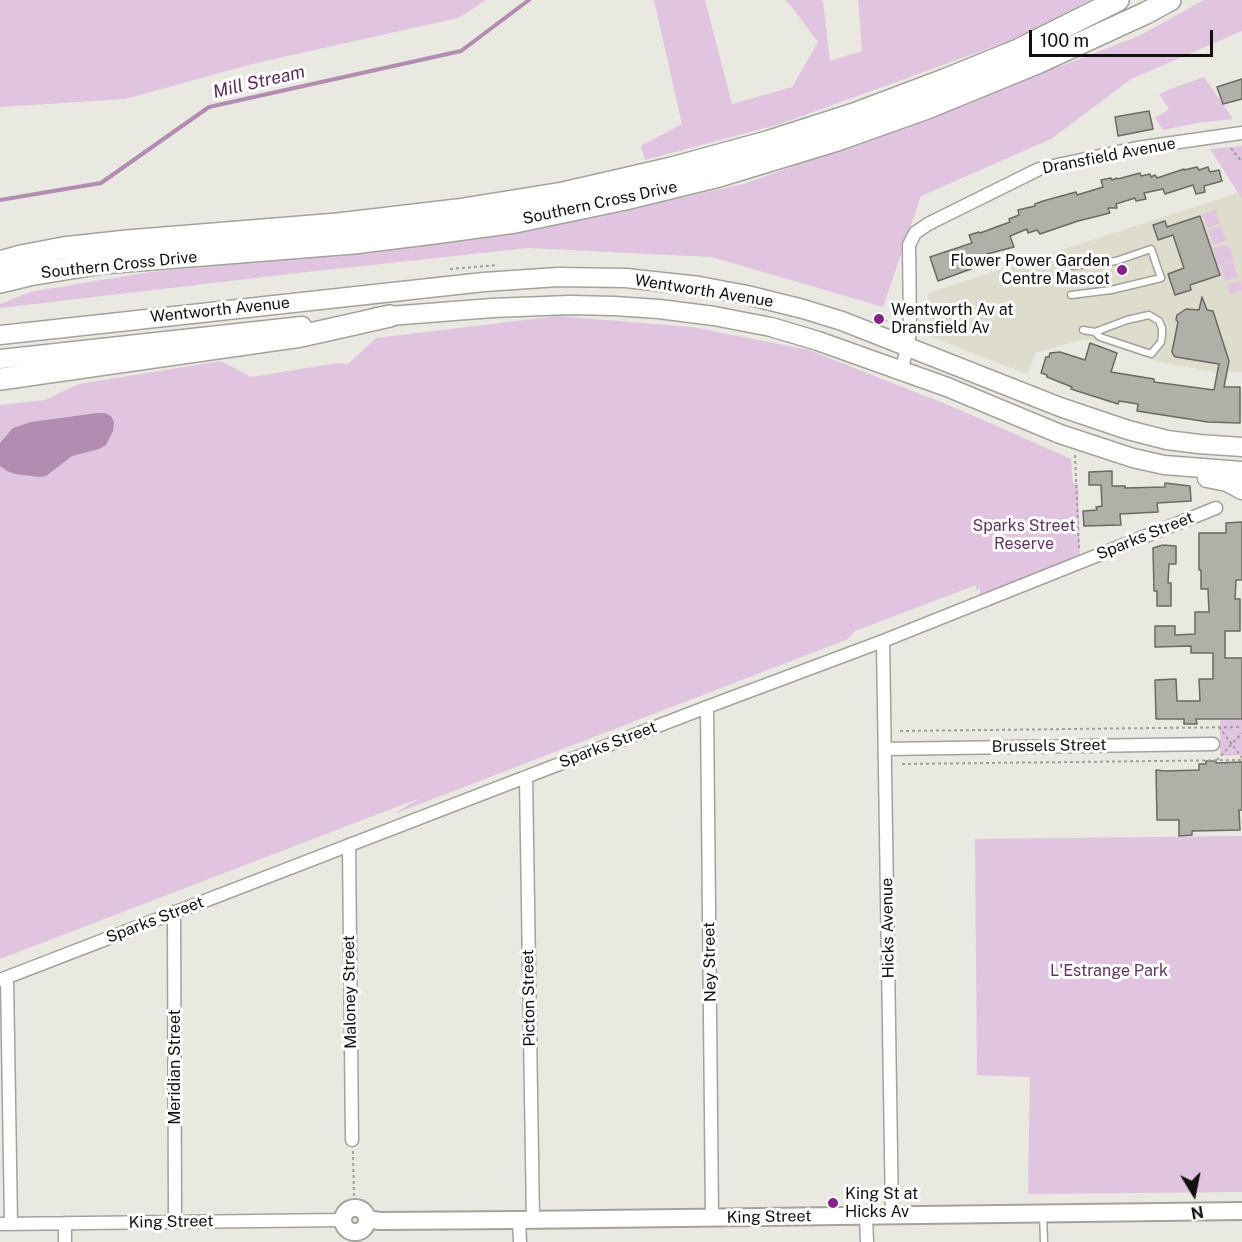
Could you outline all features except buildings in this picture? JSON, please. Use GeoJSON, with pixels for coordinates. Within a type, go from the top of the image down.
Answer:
{"type":"FeatureCollection","features":[{"type":"Feature","properties":{"kind":"highway","name":"Southern Cross Drive"},"geometry":{"type":"LineString","coordinates":[[0,262],[63,248],[338,224],[457,210],[563,193],[672,168],[767,142],[855,114],[1018,50],[1118,0]]}},
{"type":"Feature","properties":{"kind":"highway","name":"Southern Cross Drive"},"geometry":{"type":"LineString","coordinates":[[0,282],[102,263],[353,243],[434,233],[515,222],[625,199],[719,176],[834,141],[927,108],[1037,63],[1170,0]]}},
{"type":"Feature","properties":{"kind":"highway"},"geometry":{"type":"LineString","coordinates":[[0,379],[300,336],[390,316]]}},
{"type":"Feature","properties":{"kind":"main road","name":"Wentworth Avenue"},"geometry":{"type":"LineString","coordinates":[[0,336],[484,282],[558,277],[626,278],[699,286],[803,309],[908,346],[1059,407],[1128,430],[1167,440],[1242,447]]}},
{"type":"Feature","properties":{"kind":"main road","name":"Wentworth Avenue"},"geometry":{"type":"LineString","coordinates":[[0,359],[390,316],[492,308],[570,305],[659,309],[714,316],[771,327],[818,341],[901,370],[1059,434],[1133,458],[1164,465],[1242,471]]}},
{"type":"Feature","properties":{"kind":"main road"},"geometry":{"type":"LineString","coordinates":[[1164,465],[1194,476],[1227,482],[1242,490]]}},
{"type":"Feature","properties":{"kind":"main road","name":"King Street"},"geometry":{"type":"LineString","coordinates":[[350,1231],[362,1230],[367,1219],[380,1221],[526,1220],[1242,1211]]}},
{"type":"Feature","properties":{"kind":"street","name":"Dransfield Avenue"},"geometry":{"type":"LineString","coordinates":[[901,370],[908,346],[909,245],[915,233],[928,224],[1040,169],[1137,148],[1242,133]]}},
{"type":"Feature","properties":{"kind":"street","name":"Sparks Street"},"geometry":{"type":"LineString","coordinates":[[3,979],[883,641],[1215,508]]}},
{"type":"Feature","properties":{"kind":"street","name":"Hicks Avenue"},"geometry":{"type":"LineString","coordinates":[[883,641],[892,1215]]}},
{"type":"Feature","properties":{"kind":"street","name":"Ney Street"},"geometry":{"type":"LineString","coordinates":[[707,707],[712,1218]]}},
{"type":"Feature","properties":{"kind":"street","name":"Brussels Street"},"geometry":{"type":"LineString","coordinates":[[885,749],[1213,744]]}},
{"type":"Feature","properties":{"kind":"street","name":"Picton Street"},"geometry":{"type":"LineString","coordinates":[[520,1242],[526,1220],[526,777]]}},
{"type":"Feature","properties":{"kind":"street","name":"Maloney Street"},"geometry":{"type":"LineString","coordinates":[[349,845],[352,1140]]}},
{"type":"Feature","properties":{"kind":"street","name":"Meridian Street"},"geometry":{"type":"LineString","coordinates":[[174,912],[175,1221]]}},
{"type":"Feature","properties":{"kind":"street"},"geometry":{"type":"LineString","coordinates":[[3,979],[5,1224]]}},
{"type":"Feature","properties":{"kind":"street"},"geometry":{"type":"LineString","coordinates":[[866,1216],[867,1242]]}},
{"type":"Feature","properties":{"kind":"street","name":"King Street"},"geometry":{"type":"LineString","coordinates":[[5,1224],[175,1221],[350,1231]]}},
{"type":"Feature","properties":{"kind":"street"},"geometry":{"type":"LineString","coordinates":[[65,1223],[65,1242]]}},
{"type":"Feature","properties":{"kind":"lane"},"geometry":{"type":"LineString","coordinates":[[1062,267],[1116,261],[1151,249],[1161,278],[1112,290],[1071,295]]}},
{"type":"Feature","properties":{"kind":"lane"},"geometry":{"type":"LineString","coordinates":[[1083,330],[1095,332],[1127,320],[1149,315],[1159,321],[1162,328],[1161,342],[1151,354],[1100,337],[1095,332]]}},
{"type":"Feature","properties":{"kind":"lane"},"geometry":{"type":"LineString","coordinates":[[1043,1214],[1044,1242]]}},
{"type":"Feature","properties":{"kind":"path"},"geometry":{"type":"LineString","coordinates":[[1223,135],[1242,162]]}},
{"type":"Feature","properties":{"kind":"path"},"geometry":{"type":"LineString","coordinates":[[1075,455],[1080,554]]}},
{"type":"Feature","properties":{"kind":"path"},"geometry":{"type":"LineString","coordinates":[[1219,727],[1242,759]]}},
{"type":"Feature","properties":{"kind":"path"},"geometry":{"type":"LineString","coordinates":[[900,731],[1242,727]]}},
{"type":"Feature","properties":{"kind":"path"},"geometry":{"type":"LineString","coordinates":[[1216,760],[1242,733]]}},
{"type":"Feature","properties":{"kind":"path"},"geometry":{"type":"LineString","coordinates":[[902,764],[1242,759]]}},
{"type":"Feature","properties":{"kind":"path"},"geometry":{"type":"LineString","coordinates":[[352,1140],[354,1198]]}},
{"type":"Feature","properties":{"kind":"shaded area","name":"Flower Power Garden Centre Mascot"},"geometry":{"type":"Polygon","coordinates":[[[1238,193],[1242,199],[1242,372],[1216,372],[1163,363],[1096,341],[1083,339],[1036,353],[1027,374],[931,337],[928,293],[1238,193]]]}},
{"type":"Feature","properties":{"kind":"shaded area"},"geometry":{"type":"Polygon","coordinates":[[[97,413],[111,416],[114,422],[113,431],[106,445],[99,449],[72,456],[46,476],[15,474],[0,466],[0,443],[13,428],[31,422],[97,413]]]}},
{"type":"Feature","properties":{"kind":"green space"},"geometry":{"type":"Polygon","coordinates":[[[0,0],[486,0],[458,18],[256,63],[125,99],[0,107],[0,0]]]}},
{"type":"Feature","properties":{"kind":"green space"},"geometry":{"type":"Polygon","coordinates":[[[654,0],[705,0],[732,104],[792,87],[818,42],[785,0],[821,0],[823,2],[830,61],[862,51],[858,0],[1090,0],[1020,37],[780,124],[645,160],[641,146],[682,124],[654,0]]]}},
{"type":"Feature","properties":{"kind":"green space"},"geometry":{"type":"Polygon","coordinates":[[[1204,0],[1242,0],[1242,31],[1131,79],[1051,139],[921,196],[883,307],[712,257],[528,248],[0,308],[0,304],[30,292],[144,273],[506,235],[744,184],[1139,36],[1204,0]]]}},
{"type":"Feature","properties":{"kind":"green space"},"geometry":{"type":"Polygon","coordinates":[[[1204,77],[1233,119],[1163,130],[1155,118],[1169,109],[1159,94],[1204,77]]]}},
{"type":"Feature","properties":{"kind":"green space"},"geometry":{"type":"Polygon","coordinates":[[[1242,146],[1242,199],[1210,149],[1242,146]]]}},
{"type":"Feature","properties":{"kind":"green space"},"geometry":{"type":"Polygon","coordinates":[[[1216,210],[1220,224],[1207,228],[1202,214],[1216,210]]]}},
{"type":"Feature","properties":{"kind":"green space"},"geometry":{"type":"Polygon","coordinates":[[[1221,226],[1226,241],[1213,245],[1208,230],[1221,226]]]}},
{"type":"Feature","properties":{"kind":"green space"},"geometry":{"type":"Polygon","coordinates":[[[1223,245],[1230,247],[1234,260],[1218,265],[1213,248],[1223,245]]]}},
{"type":"Feature","properties":{"kind":"green space"},"geometry":{"type":"Polygon","coordinates":[[[1233,262],[1238,277],[1225,281],[1220,265],[1233,262]]]}},
{"type":"Feature","properties":{"kind":"green space"},"geometry":{"type":"Polygon","coordinates":[[[1241,281],[1242,291],[1230,294],[1227,285],[1241,281]]]}},
{"type":"Feature","properties":{"kind":"green space","name":"Sparks Street Reserve"},"geometry":{"type":"Polygon","coordinates":[[[557,316],[692,327],[809,350],[958,409],[1071,459],[1073,484],[1078,483],[1080,558],[980,595],[980,588],[976,590],[976,585],[855,631],[848,639],[394,814],[420,798],[0,959],[0,405],[45,400],[79,384],[221,361],[251,377],[337,363],[348,364],[376,338],[557,316]]]}},
{"type":"Feature","properties":{"kind":"green space"},"geometry":{"type":"Polygon","coordinates":[[[1220,720],[1242,720],[1242,755],[1220,756],[1220,720]]]}},
{"type":"Feature","properties":{"kind":"green space","name":"L'Estrange Park"},"geometry":{"type":"Polygon","coordinates":[[[1242,836],[1242,1192],[1028,1194],[1030,1077],[977,1075],[975,839],[1242,836]]]}},
{"type":"Feature","properties":{"kind":"waterway","name":"Mill Stream"},"geometry":{"type":"LineString","coordinates":[[0,200],[101,183],[209,107],[461,51],[529,0]]}},
{"type":"Feature","properties":{"kind":"place","name":"Flower Power Garden Centre Mascot"},"geometry":{"type":"Point","coordinates":[1122,270]}},
{"type":"Feature","properties":{"kind":"place","name":"Wentworth Av at Dransfield Av"},"geometry":{"type":"Point","coordinates":[879,319]}},
{"type":"Feature","properties":{"kind":"place","name":"King St at Hicks Av"},"geometry":{"type":"Point","coordinates":[833,1203]}}]}
